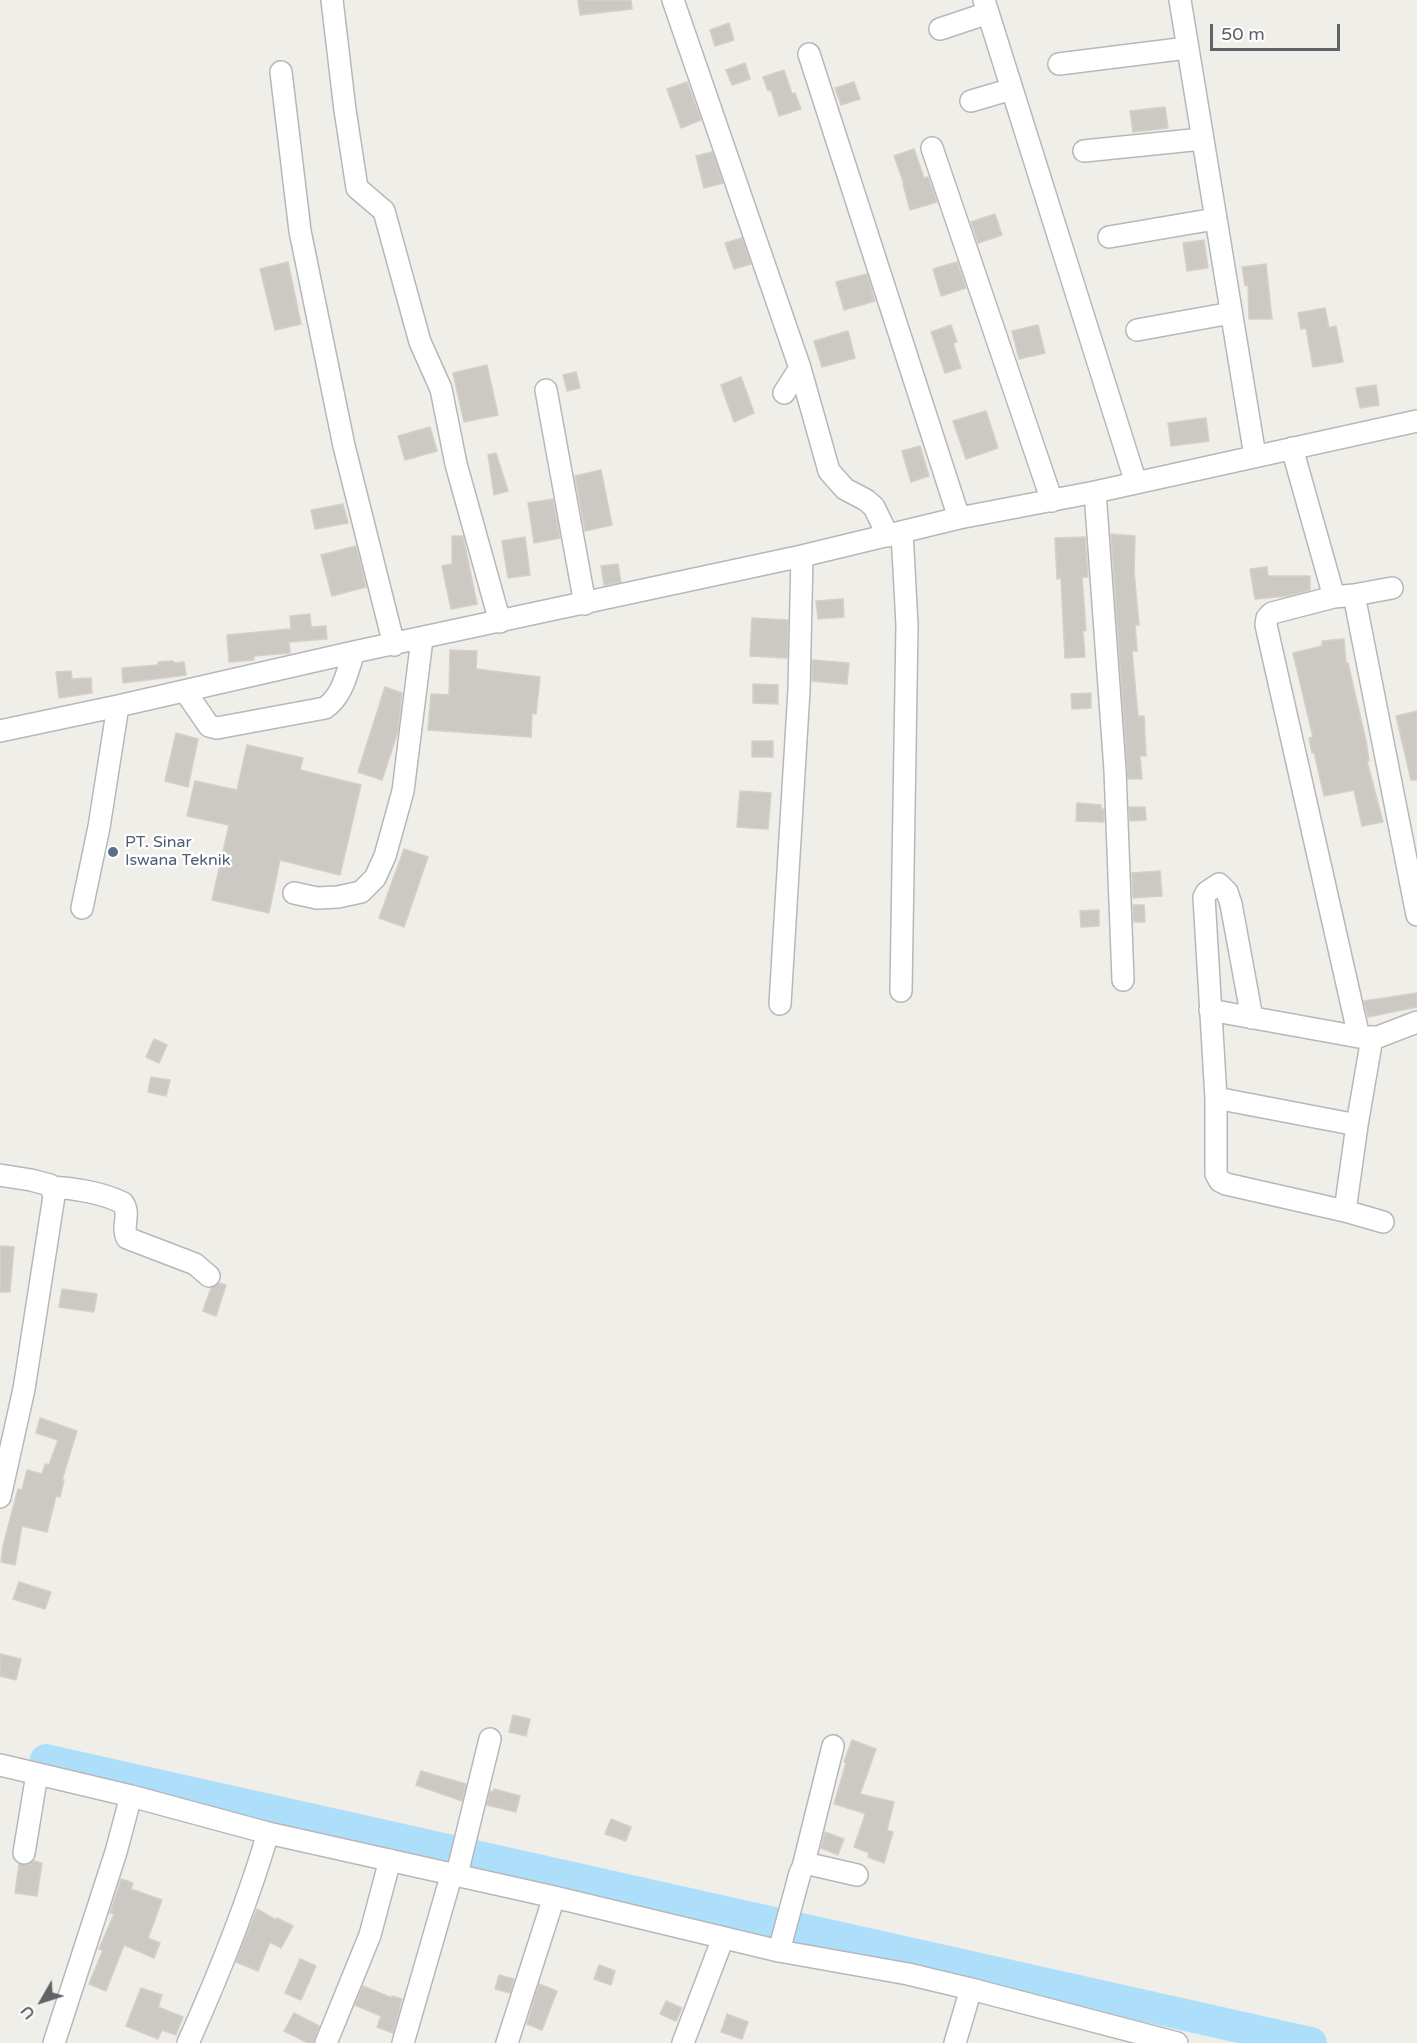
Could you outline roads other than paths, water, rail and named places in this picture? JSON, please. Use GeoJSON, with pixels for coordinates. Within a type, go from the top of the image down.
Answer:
{"type":"FeatureCollection","features":[{"type":"Feature","properties":{"kind":"street"},"geometry":{"type":"LineString","coordinates":[[332,0],[357,188],[384,211],[420,342],[441,389],[456,464],[500,622]]}},
{"type":"Feature","properties":{"kind":"street"},"geometry":{"type":"LineString","coordinates":[[673,0],[800,368],[829,471],[845,489],[874,507],[895,534],[907,625],[901,991]]}},
{"type":"Feature","properties":{"kind":"street"},"geometry":{"type":"LineString","coordinates":[[1180,0],[1255,456]]}},
{"type":"Feature","properties":{"kind":"street"},"geometry":{"type":"LineString","coordinates":[[940,29],[986,7],[1136,483]]}},
{"type":"Feature","properties":{"kind":"street"},"geometry":{"type":"LineString","coordinates":[[1059,64],[1187,48]]}},
{"type":"Feature","properties":{"kind":"street"},"geometry":{"type":"LineString","coordinates":[[809,54],[960,519]]}},
{"type":"Feature","properties":{"kind":"street"},"geometry":{"type":"LineString","coordinates":[[281,72],[300,231],[344,446],[394,645]]}},
{"type":"Feature","properties":{"kind":"street"},"geometry":{"type":"LineString","coordinates":[[971,101],[1012,89]]}},
{"type":"Feature","properties":{"kind":"street"},"geometry":{"type":"LineString","coordinates":[[1084,151],[1202,138]]}},
{"type":"Feature","properties":{"kind":"street"},"geometry":{"type":"LineString","coordinates":[[932,148],[1052,501]]}},
{"type":"Feature","properties":{"kind":"street"},"geometry":{"type":"LineString","coordinates":[[1109,237],[1215,219]]}},
{"type":"Feature","properties":{"kind":"street"},"geometry":{"type":"LineString","coordinates":[[1137,330],[1231,313]]}},
{"type":"Feature","properties":{"kind":"street"},"geometry":{"type":"LineString","coordinates":[[784,393],[800,368]]}},
{"type":"Feature","properties":{"kind":"street"},"geometry":{"type":"LineString","coordinates":[[546,390],[585,604]]}},
{"type":"Feature","properties":{"kind":"street"},"geometry":{"type":"LineString","coordinates":[[0,731],[354,652],[585,604],[960,519],[1095,492],[1417,421]]}},
{"type":"Feature","properties":{"kind":"street"},"geometry":{"type":"LineString","coordinates":[[1292,448],[1344,596],[1417,915]]}},
{"type":"Feature","properties":{"kind":"street"},"geometry":{"type":"LineString","coordinates":[[1095,492],[1115,770],[1123,980]]}},
{"type":"Feature","properties":{"kind":"street"},"geometry":{"type":"LineString","coordinates":[[780,1004],[799,690],[802,556]]}},
{"type":"Feature","properties":{"kind":"street"},"geometry":{"type":"LineString","coordinates":[[1345,1211],[1357,1125],[1365,1037],[1266,625],[1267,618],[1272,614],[1344,596],[1392,588]]}},
{"type":"Feature","properties":{"kind":"street"},"geometry":{"type":"LineString","coordinates":[[294,893],[317,898],[338,897],[361,892],[375,878],[385,856],[403,791],[422,639]]}},
{"type":"Feature","properties":{"kind":"street"},"geometry":{"type":"LineString","coordinates":[[185,691],[209,726],[217,728],[325,708],[333,703],[340,694],[354,652]]}},
{"type":"Feature","properties":{"kind":"street"},"geometry":{"type":"LineString","coordinates":[[82,908],[99,826],[118,706]]}},
{"type":"Feature","properties":{"kind":"street"},"geometry":{"type":"LineString","coordinates":[[1252,1018],[1231,904],[1227,892],[1219,885],[1214,886],[1204,897],[1216,1098],[1216,1174],[1220,1181],[1226,1184],[1383,1222]]}},
{"type":"Feature","properties":{"kind":"street"},"geometry":{"type":"LineString","coordinates":[[1210,1010],[1365,1037],[1417,1022]]}},
{"type":"Feature","properties":{"kind":"street"},"geometry":{"type":"LineString","coordinates":[[1216,1098],[1357,1125]]}},
{"type":"Feature","properties":{"kind":"street"},"geometry":{"type":"LineString","coordinates":[[0,1175],[84,1192],[123,1203],[128,1212],[124,1230],[127,1238],[195,1264],[209,1275]]}},
{"type":"Feature","properties":{"kind":"street"},"geometry":{"type":"LineString","coordinates":[[0,1497],[24,1389],[53,1207],[52,1187]]}},
{"type":"Feature","properties":{"kind":"street"},"geometry":{"type":"LineString","coordinates":[[403,2043],[445,1898],[470,1828],[490,1739]]}},
{"type":"Feature","properties":{"kind":"street"},"geometry":{"type":"LineString","coordinates":[[779,1951],[803,1867],[833,1746]]}},
{"type":"Feature","properties":{"kind":"street"},"geometry":{"type":"LineString","coordinates":[[0,1765],[131,1796],[268,1833],[456,1872],[779,1951],[908,1974],[1177,2043]]}},
{"type":"Feature","properties":{"kind":"street"},"geometry":{"type":"LineString","coordinates":[[24,1853],[37,1774]]}},
{"type":"Feature","properties":{"kind":"street"},"geometry":{"type":"LineString","coordinates":[[54,2043],[116,1852],[131,1796]]}},
{"type":"Feature","properties":{"kind":"street"},"geometry":{"type":"LineString","coordinates":[[188,2043],[225,1958],[250,1892],[268,1833]]}},
{"type":"Feature","properties":{"kind":"street"},"geometry":{"type":"LineString","coordinates":[[326,2043],[378,1911],[390,1860]]}},
{"type":"Feature","properties":{"kind":"street"},"geometry":{"type":"LineString","coordinates":[[803,1867],[809,1864],[857,1875]]}},
{"type":"Feature","properties":{"kind":"street"},"geometry":{"type":"LineString","coordinates":[[507,2043],[554,1897]]}},
{"type":"Feature","properties":{"kind":"street"},"geometry":{"type":"LineString","coordinates":[[683,2043],[723,1938]]}},
{"type":"Feature","properties":{"kind":"street"},"geometry":{"type":"LineString","coordinates":[[955,2043],[971,1989]]}},
{"type":"Feature","properties":{"kind":"waterway"},"geometry":{"type":"LineString","coordinates":[[46,1760],[1311,2043]]}},
{"type":"Feature","properties":{"kind":"place","name":"PT. Sinar Iswana Teknik"},"geometry":{"type":"Point","coordinates":[113,852]}}]}
